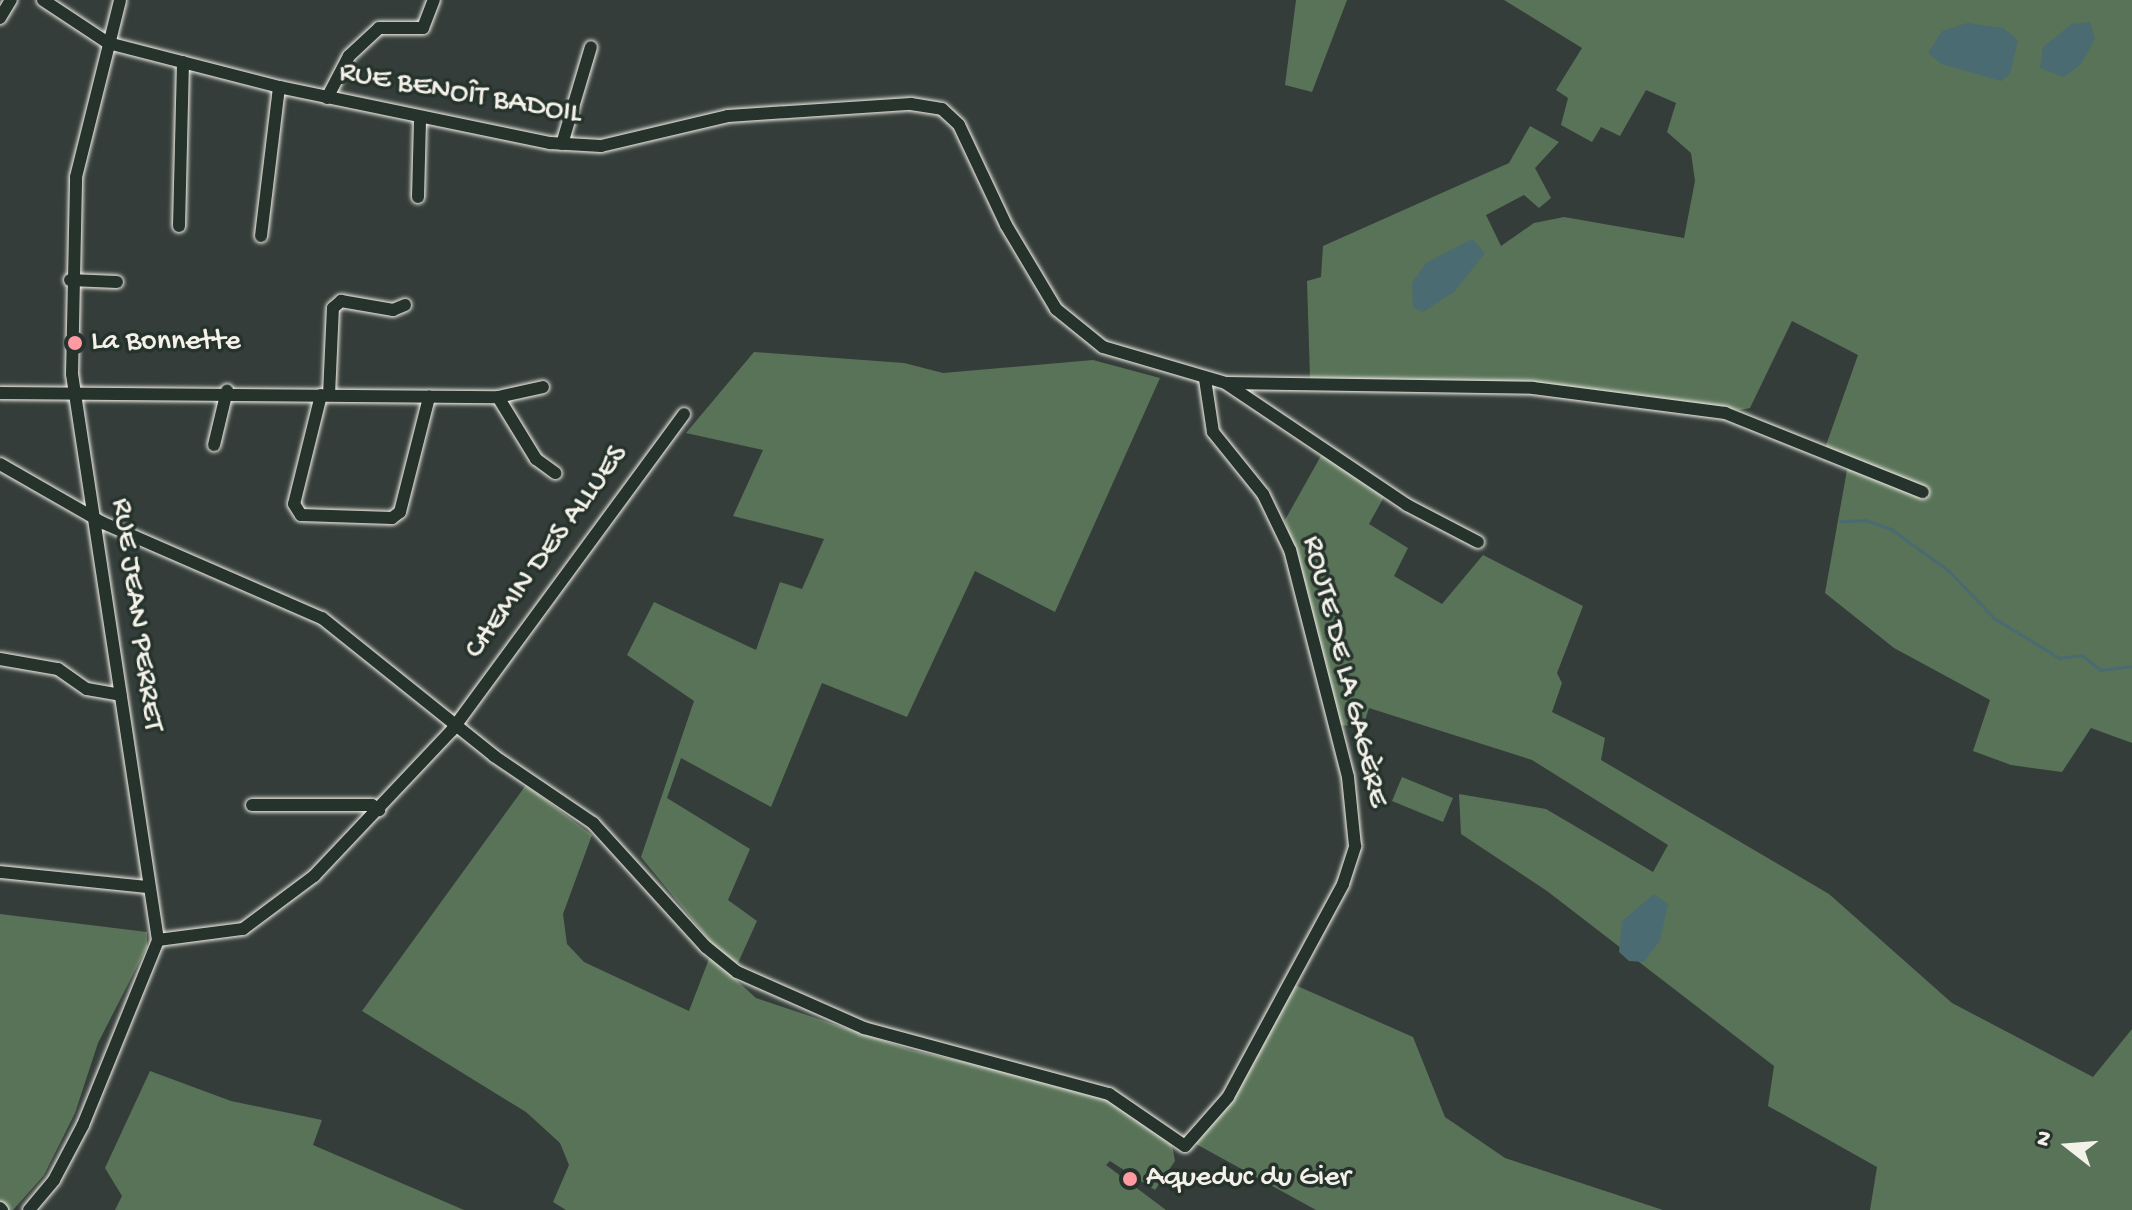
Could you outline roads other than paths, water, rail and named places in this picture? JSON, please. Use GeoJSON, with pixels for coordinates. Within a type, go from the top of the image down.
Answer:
{"type":"FeatureCollection","features":[{"type":"Feature","properties":{"kind":"street"},"geometry":{"type":"LineString","coordinates":[[0,18],[11,0]]}},
{"type":"Feature","properties":{"kind":"street","name":"RUE BENOÎT BADOIL"},"geometry":{"type":"LineString","coordinates":[[43,0],[108,43],[327,98],[562,144],[601,146],[728,116],[911,104],[942,109],[959,125],[1006,225],[1056,309],[1078,332],[1103,347],[1205,379]]}},
{"type":"Feature","properties":{"kind":"street","name":"RUE JEAN PERRET"},"geometry":{"type":"LineString","coordinates":[[120,0],[76,177],[70,280],[73,394],[96,516],[158,940]]}},
{"type":"Feature","properties":{"kind":"street"},"geometry":{"type":"LineString","coordinates":[[327,98],[349,56],[379,28],[423,28],[434,0]]}},
{"type":"Feature","properties":{"kind":"street"},"geometry":{"type":"LineString","coordinates":[[562,144],[591,47]]}},
{"type":"Feature","properties":{"kind":"street"},"geometry":{"type":"LineString","coordinates":[[179,226],[183,62]]}},
{"type":"Feature","properties":{"kind":"street"},"geometry":{"type":"LineString","coordinates":[[261,236],[279,87]]}},
{"type":"Feature","properties":{"kind":"street"},"geometry":{"type":"LineString","coordinates":[[418,197],[420,118]]}},
{"type":"Feature","properties":{"kind":"street"},"geometry":{"type":"LineString","coordinates":[[70,280],[117,282]]}},
{"type":"Feature","properties":{"kind":"street"},"geometry":{"type":"LineString","coordinates":[[405,305],[393,310],[341,301],[333,308],[325,395],[294,504],[301,515],[392,518],[400,512],[429,397]]}},
{"type":"Feature","properties":{"kind":"street"},"geometry":{"type":"LineString","coordinates":[[1205,379],[1226,383],[1533,388],[1725,413],[1923,492]]}},
{"type":"Feature","properties":{"kind":"street","name":"ROUTE DE LA GAGÈRE"},"geometry":{"type":"LineString","coordinates":[[454,723],[593,823],[706,947],[737,972],[864,1028],[1109,1094],[1185,1146],[1228,1097],[1343,884],[1355,846],[1348,777],[1290,550],[1263,494],[1213,432],[1205,379]]}},
{"type":"Feature","properties":{"kind":"street"},"geometry":{"type":"LineString","coordinates":[[1226,383],[1407,505],[1478,542]]}},
{"type":"Feature","properties":{"kind":"street"},"geometry":{"type":"LineString","coordinates":[[0,393],[227,391],[498,397],[543,387]]}},
{"type":"Feature","properties":{"kind":"street"},"geometry":{"type":"LineString","coordinates":[[214,445],[227,391]]}},
{"type":"Feature","properties":{"kind":"street"},"geometry":{"type":"LineString","coordinates":[[498,397],[536,459],[555,473]]}},
{"type":"Feature","properties":{"kind":"street","name":"CHEMIN DES ALLUES"},"geometry":{"type":"LineString","coordinates":[[158,940],[243,929],[314,876],[379,810],[454,723],[684,414]]}},
{"type":"Feature","properties":{"kind":"street"},"geometry":{"type":"LineString","coordinates":[[0,464],[43,491],[322,618],[454,723]]}},
{"type":"Feature","properties":{"kind":"street"},"geometry":{"type":"LineString","coordinates":[[0,659],[58,669],[97,693],[120,695]]}},
{"type":"Feature","properties":{"kind":"street"},"geometry":{"type":"LineString","coordinates":[[252,805],[372,805],[379,810]]}},
{"type":"Feature","properties":{"kind":"street"},"geometry":{"type":"LineString","coordinates":[[0,872],[148,887]]}},
{"type":"Feature","properties":{"kind":"street"},"geometry":{"type":"LineString","coordinates":[[29,1210],[54,1180],[83,1125],[158,940]]}},
{"type":"Feature","properties":{"kind":"water"},"geometry":{"type":"Polygon","coordinates":[[[2090,22],[2095,38],[2081,64],[2064,77],[2040,68],[2043,47],[2072,24],[2090,22]]]}},
{"type":"Feature","properties":{"kind":"water"},"geometry":{"type":"Polygon","coordinates":[[[1967,23],[2003,28],[2018,40],[2010,74],[2001,81],[1941,64],[1928,53],[1942,31],[1967,23]]]}},
{"type":"Feature","properties":{"kind":"water"},"geometry":{"type":"Polygon","coordinates":[[[1472,239],[1485,253],[1455,291],[1423,312],[1413,307],[1412,283],[1426,263],[1472,239]]]}},
{"type":"Feature","properties":{"kind":"water"},"geometry":{"type":"Polygon","coordinates":[[[1654,894],[1668,904],[1660,940],[1644,962],[1629,961],[1619,952],[1622,921],[1654,894]]]}},
{"type":"Feature","properties":{"kind":"waterway"},"geometry":{"type":"LineString","coordinates":[[1840,521],[1865,520],[1891,529],[1949,571],[1994,618],[2059,658],[2081,655],[2101,670],[2132,666]]}},
{"type":"Feature","properties":{"kind":"place","name":"La Bonnette"},"geometry":{"type":"Point","coordinates":[75,343]}},
{"type":"Feature","properties":{"kind":"place","name":"Aqueduc du Gier"},"geometry":{"type":"Point","coordinates":[1130,1179]}}]}
